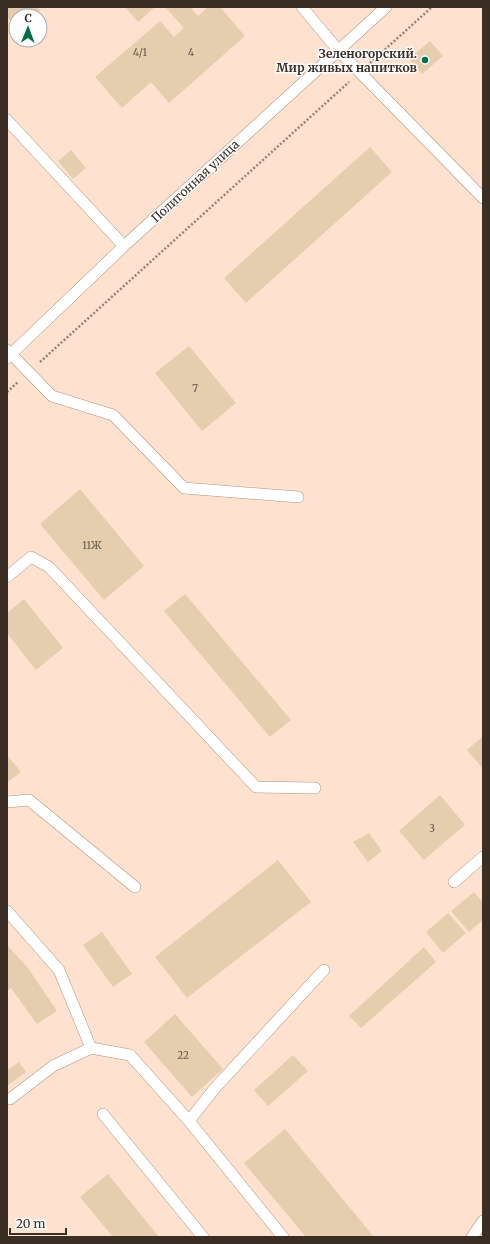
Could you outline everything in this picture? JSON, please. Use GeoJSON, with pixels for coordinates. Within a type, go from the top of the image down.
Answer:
{"type":"FeatureCollection","features":[{"type":"Feature","properties":{"kind":"lane"},"geometry":{"type":"LineString","coordinates":[[302,7],[338,50],[483,198]]}},
{"type":"Feature","properties":{"kind":"lane","name":"Полигонная улица"},"geometry":{"type":"LineString","coordinates":[[8,354],[386,7]]}},
{"type":"Feature","properties":{"kind":"lane"},"geometry":{"type":"LineString","coordinates":[[7,120],[124,246]]}},
{"type":"Feature","properties":{"kind":"lane"},"geometry":{"type":"LineString","coordinates":[[8,354],[52,396],[113,415],[184,488],[298,497]]}},
{"type":"Feature","properties":{"kind":"lane"},"geometry":{"type":"LineString","coordinates":[[7,577],[31,557],[49,568],[256,787],[316,788]]}},
{"type":"Feature","properties":{"kind":"lane"},"geometry":{"type":"LineString","coordinates":[[7,802],[29,800],[135,887]]}},
{"type":"Feature","properties":{"kind":"lane"},"geometry":{"type":"LineString","coordinates":[[454,882],[483,857]]}},
{"type":"Feature","properties":{"kind":"lane"},"geometry":{"type":"LineString","coordinates":[[7,911],[59,970],[91,1048]]}},
{"type":"Feature","properties":{"kind":"lane"},"geometry":{"type":"LineString","coordinates":[[188,1121],[216,1088],[324,970]]}},
{"type":"Feature","properties":{"kind":"lane"},"geometry":{"type":"LineString","coordinates":[[10,1099],[53,1066],[91,1048],[130,1055],[188,1121],[283,1237]]}},
{"type":"Feature","properties":{"kind":"lane"},"geometry":{"type":"LineString","coordinates":[[103,1114],[203,1237]]}},
{"type":"Feature","properties":{"kind":"lane"},"geometry":{"type":"LineString","coordinates":[[472,1237],[483,1221]]}},
{"type":"Feature","properties":{"kind":"path"},"geometry":{"type":"LineString","coordinates":[[7,392],[432,7]]}},
{"type":"Feature","properties":{"kind":"building"},"geometry":{"type":"Polygon","coordinates":[[[7,7],[38,8],[8,8],[8,18],[7,7]]]}},
{"type":"Feature","properties":{"kind":"building"},"geometry":{"type":"Polygon","coordinates":[[[125,7],[155,7],[138,22],[125,7]]]}},
{"type":"Feature","properties":{"kind":"building"},"geometry":{"type":"Polygon","coordinates":[[[165,7],[190,7],[198,16],[208,7],[220,7],[245,36],[169,103],[151,82],[122,108],[95,77],[160,21],[174,37],[184,28],[165,7]]]}},
{"type":"Feature","properties":{"kind":"building"},"geometry":{"type":"Polygon","coordinates":[[[430,41],[443,56],[422,74],[409,59],[430,41]]]}},
{"type":"Feature","properties":{"kind":"building"},"geometry":{"type":"Polygon","coordinates":[[[370,147],[392,172],[246,303],[224,278],[370,147]]]}},
{"type":"Feature","properties":{"kind":"building"},"geometry":{"type":"Polygon","coordinates":[[[71,150],[86,168],[73,179],[58,161],[71,150]]]}},
{"type":"Feature","properties":{"kind":"building"},"geometry":{"type":"Polygon","coordinates":[[[189,346],[236,403],[202,431],[155,373],[189,346]]]}},
{"type":"Feature","properties":{"kind":"building"},"geometry":{"type":"Polygon","coordinates":[[[80,489],[144,566],[104,600],[40,524],[80,489]]]}},
{"type":"Feature","properties":{"kind":"building"},"geometry":{"type":"Polygon","coordinates":[[[185,594],[291,720],[270,737],[164,611],[185,594]]]}},
{"type":"Feature","properties":{"kind":"building"},"geometry":{"type":"Polygon","coordinates":[[[24,599],[63,648],[36,670],[7,633],[7,613],[24,599]]]}},
{"type":"Feature","properties":{"kind":"building"},"geometry":{"type":"Polygon","coordinates":[[[483,736],[483,769],[467,750],[483,736]]]}},
{"type":"Feature","properties":{"kind":"building"},"geometry":{"type":"Polygon","coordinates":[[[7,755],[21,772],[7,783],[7,755]]]}},
{"type":"Feature","properties":{"kind":"building"},"geometry":{"type":"Polygon","coordinates":[[[440,795],[465,825],[424,860],[399,831],[440,795]]]}},
{"type":"Feature","properties":{"kind":"building"},"geometry":{"type":"Polygon","coordinates":[[[369,833],[382,851],[368,862],[353,842],[369,833]]]}},
{"type":"Feature","properties":{"kind":"building"},"geometry":{"type":"Polygon","coordinates":[[[278,860],[311,902],[187,998],[155,957],[278,860]]]}},
{"type":"Feature","properties":{"kind":"building"},"geometry":{"type":"Polygon","coordinates":[[[474,892],[483,902],[483,920],[469,932],[451,911],[474,892]]]}},
{"type":"Feature","properties":{"kind":"building"},"geometry":{"type":"Polygon","coordinates":[[[448,913],[466,933],[443,953],[426,932],[448,913]]]}},
{"type":"Feature","properties":{"kind":"building"},"geometry":{"type":"Polygon","coordinates":[[[102,932],[132,974],[113,987],[83,945],[102,932]]]}},
{"type":"Feature","properties":{"kind":"building"},"geometry":{"type":"Polygon","coordinates":[[[7,945],[28,968],[57,1011],[37,1024],[11,988],[7,991],[7,945]]]}},
{"type":"Feature","properties":{"kind":"building"},"geometry":{"type":"Polygon","coordinates":[[[424,947],[436,962],[361,1028],[349,1016],[424,947]]]}},
{"type":"Feature","properties":{"kind":"building"},"geometry":{"type":"Polygon","coordinates":[[[175,1014],[223,1069],[192,1097],[144,1042],[175,1014]]]}},
{"type":"Feature","properties":{"kind":"building"},"geometry":{"type":"Polygon","coordinates":[[[293,1055],[308,1071],[268,1106],[254,1090],[293,1055]]]}},
{"type":"Feature","properties":{"kind":"building"},"geometry":{"type":"Polygon","coordinates":[[[19,1062],[26,1072],[7,1086],[7,1070],[19,1062]]]}},
{"type":"Feature","properties":{"kind":"building"},"geometry":{"type":"Polygon","coordinates":[[[285,1129],[374,1237],[306,1237],[244,1163],[285,1129]]]}},
{"type":"Feature","properties":{"kind":"building"},"geometry":{"type":"Polygon","coordinates":[[[108,1174],[159,1237],[113,1237],[80,1197],[108,1174]]]}},
{"type":"Feature","properties":{"kind":"place","name":"Зеленогорский. Мир живых напитков"},"geometry":{"type":"Point","coordinates":[425,60]}}]}
